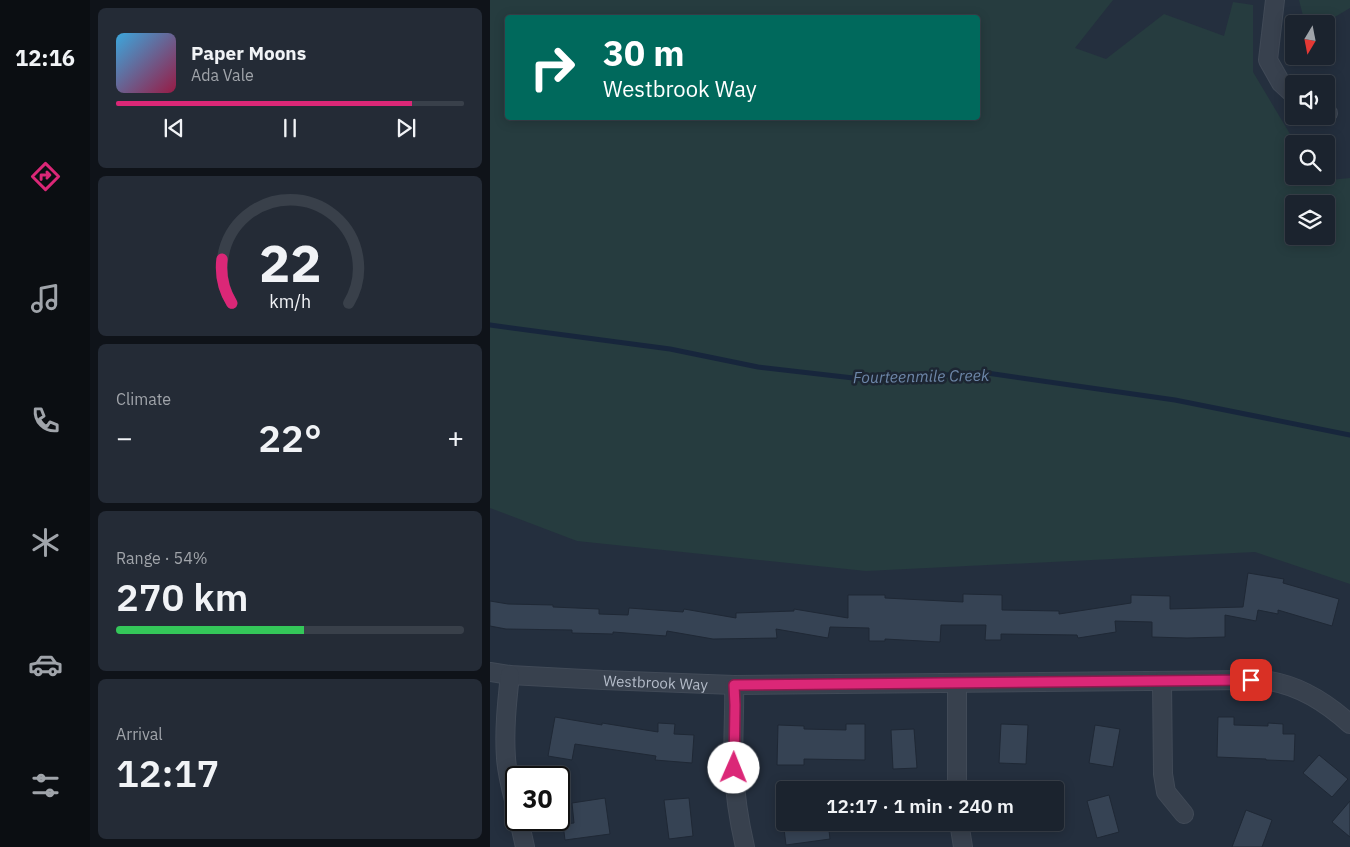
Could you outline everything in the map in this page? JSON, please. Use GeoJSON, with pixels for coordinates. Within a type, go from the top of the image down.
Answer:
{"type":"FeatureCollection","features":[{"type":"Feature","properties":{"kind":"street"},"geometry":{"type":"LineString","coordinates":[[1275,0],[1268,60],[1280,83],[1285,87]]}},
{"type":"Feature","properties":{"kind":"street","name":"Westbrook Way"},"geometry":{"type":"LineString","coordinates":[[490,672],[510,675],[602,680],[734,685],[1270,681],[1289,686],[1307,694],[1323,703],[1350,724]]}},
{"type":"Feature","properties":{"kind":"street"},"geometry":{"type":"LineString","coordinates":[[507,766],[506,736],[510,675]]}},
{"type":"Feature","properties":{"kind":"street"},"geometry":{"type":"LineString","coordinates":[[1162,681],[1163,774],[1166,792],[1184,814]]}},
{"type":"Feature","properties":{"kind":"street"},"geometry":{"type":"LineString","coordinates":[[957,683],[957,781]]}},
{"type":"Feature","properties":{"kind":"street"},"geometry":{"type":"LineString","coordinates":[[734,685],[734,768],[737,810],[745,847]]}},
{"type":"Feature","properties":{"kind":"street"},"geometry":{"type":"LineString","coordinates":[[521,831],[525,847]]}},
{"type":"Feature","properties":{"kind":"street"},"geometry":{"type":"LineString","coordinates":[[960,831],[963,847]]}},
{"type":"Feature","properties":{"kind":"green space"},"geometry":{"type":"Polygon","coordinates":[[[490,0],[1113,0],[1075,48],[1106,59],[1164,14],[1224,36],[1233,2],[1253,5],[1253,72],[1291,135],[1285,135],[1285,185],[1335,185],[1335,179],[1350,178],[1350,584],[1255,552],[866,571],[577,541],[490,508],[490,0]]]}},
{"type":"Feature","properties":{"kind":"green space"},"geometry":{"type":"Polygon","coordinates":[[[1299,0],[1350,0],[1350,8],[1335,17],[1335,15],[1303,15],[1299,0]]]}},
{"type":"Feature","properties":{"kind":"building"},"geometry":{"type":"Polygon","coordinates":[[[1248,573],[1284,579],[1283,583],[1339,599],[1332,626],[1278,610],[1278,614],[1258,610],[1256,621],[1225,615],[1225,637],[1152,637],[1152,622],[1115,621],[1116,632],[1078,638],[1077,635],[1001,634],[1001,640],[985,640],[986,625],[941,625],[940,642],[885,639],[885,641],[869,641],[869,628],[830,627],[828,638],[776,629],[777,638],[713,639],[667,631],[666,636],[613,632],[613,634],[572,633],[572,630],[506,629],[490,626],[490,601],[508,604],[599,609],[599,614],[628,615],[629,608],[683,612],[684,609],[736,618],[736,613],[794,611],[794,609],[848,618],[848,595],[885,595],[885,598],[963,602],[963,594],[1002,595],[1002,610],[1059,611],[1059,614],[1131,603],[1131,595],[1170,596],[1170,609],[1243,607],[1248,573]]]}},
{"type":"Feature","properties":{"kind":"building"},"geometry":{"type":"Polygon","coordinates":[[[555,717],[658,732],[658,723],[675,724],[674,734],[694,735],[692,763],[655,760],[656,756],[575,744],[572,760],[548,756],[555,717]]]}},
{"type":"Feature","properties":{"kind":"building"},"geometry":{"type":"Polygon","coordinates":[[[1218,717],[1234,717],[1234,725],[1268,726],[1268,723],[1283,724],[1283,734],[1295,734],[1294,761],[1217,757],[1218,717]]]}},
{"type":"Feature","properties":{"kind":"building"},"geometry":{"type":"Polygon","coordinates":[[[846,724],[865,724],[865,760],[804,759],[804,765],[777,765],[778,725],[804,726],[804,729],[846,730],[846,724]]]}},
{"type":"Feature","properties":{"kind":"building"},"geometry":{"type":"Polygon","coordinates":[[[1001,724],[1028,725],[1026,764],[999,763],[1001,724]]]}},
{"type":"Feature","properties":{"kind":"building"},"geometry":{"type":"Polygon","coordinates":[[[1095,725],[1120,729],[1113,767],[1089,763],[1095,725]]]}},
{"type":"Feature","properties":{"kind":"building"},"geometry":{"type":"Polygon","coordinates":[[[914,729],[917,768],[893,769],[891,730],[914,729]]]}},
{"type":"Feature","properties":{"kind":"building"},"geometry":{"type":"Polygon","coordinates":[[[1319,755],[1348,779],[1332,797],[1303,773],[1319,755]]]}},
{"type":"Feature","properties":{"kind":"building"},"geometry":{"type":"Polygon","coordinates":[[[1109,795],[1119,832],[1097,838],[1087,801],[1109,795]]]}},
{"type":"Feature","properties":{"kind":"building"},"geometry":{"type":"Polygon","coordinates":[[[605,798],[610,834],[565,840],[564,831],[570,831],[570,823],[574,823],[572,803],[605,798]]]}},
{"type":"Feature","properties":{"kind":"building"},"geometry":{"type":"Polygon","coordinates":[[[689,798],[693,836],[669,839],[664,800],[689,798]]]}},
{"type":"Feature","properties":{"kind":"building"},"geometry":{"type":"Polygon","coordinates":[[[1350,801],[1350,837],[1332,822],[1350,801]]]}},
{"type":"Feature","properties":{"kind":"building"},"geometry":{"type":"Polygon","coordinates":[[[1246,810],[1272,820],[1262,847],[1232,847],[1246,810]]]}},
{"type":"Feature","properties":{"kind":"building"},"geometry":{"type":"Polygon","coordinates":[[[784,831],[829,831],[830,839],[786,845],[784,831]]]}},
{"type":"Feature","properties":{"kind":"waterway","name":"Fourteenmile Creek"},"geometry":{"type":"LineString","coordinates":[[490,325],[670,349],[758,367],[862,379],[987,373],[1175,400],[1350,435]]}},
{"type":"Feature","properties":{"kind":"route"},"geometry":{"type":"LineString","coordinates":[[734,768],[734,685],[1251,680]]}}]}
